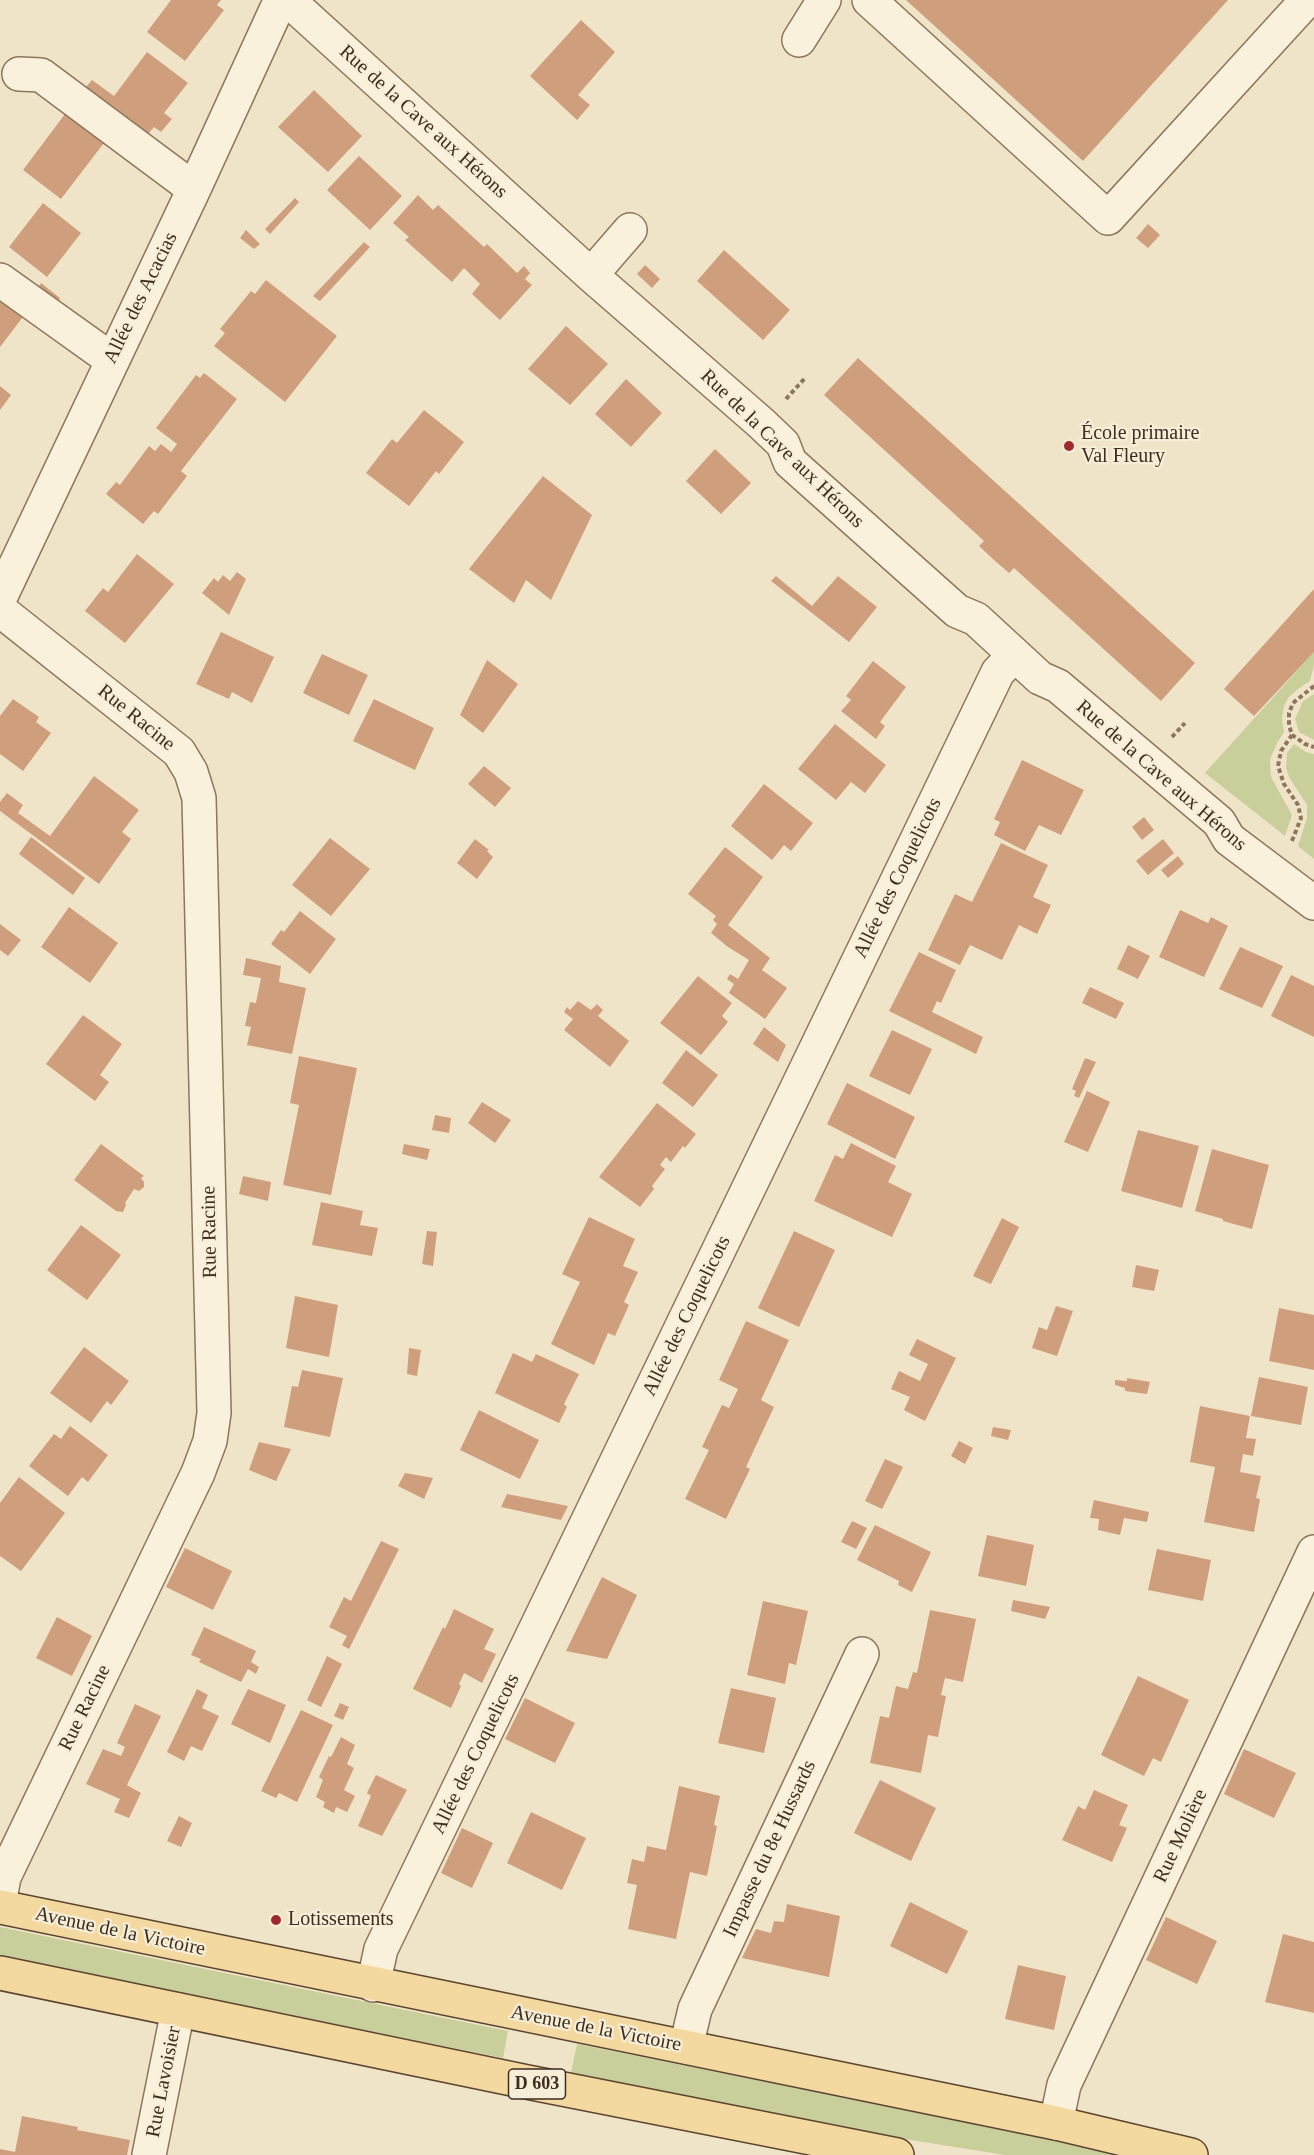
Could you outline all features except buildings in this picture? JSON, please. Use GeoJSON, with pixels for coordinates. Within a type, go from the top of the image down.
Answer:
{"type":"FeatureCollection","features":[{"type":"Feature","properties":{"kind":"main road","name":"Avenue de la Victoire"},"geometry":{"type":"LineString","coordinates":[[0,1907],[1056,2123],[1191,2155]]}},
{"type":"Feature","properties":{"kind":"main road","name":"D 603"},"geometry":{"type":"LineString","coordinates":[[0,1973],[822,2148],[897,2155]]}},
{"type":"Feature","properties":{"kind":"street","name":"Allée des Acacias"},"geometry":{"type":"LineString","coordinates":[[0,598],[194,189],[276,10],[286,0]]}},
{"type":"Feature","properties":{"kind":"street","name":"Rue de la Cave aux Hérons"},"geometry":{"type":"LineString","coordinates":[[286,0],[591,275],[783,444],[790,462],[957,611],[976,619],[1040,678],[1058,686],[1219,822],[1229,839],[1314,903]]}},
{"type":"Feature","properties":{"kind":"street"},"geometry":{"type":"LineString","coordinates":[[799,39],[824,0]]}},
{"type":"Feature","properties":{"kind":"street"},"geometry":{"type":"LineString","coordinates":[[869,0],[1108,218],[1307,0]]}},
{"type":"Feature","properties":{"kind":"street"},"geometry":{"type":"LineString","coordinates":[[19,74],[41,75],[194,189]]}},
{"type":"Feature","properties":{"kind":"street"},"geometry":{"type":"LineString","coordinates":[[591,275],[630,230]]}},
{"type":"Feature","properties":{"kind":"street"},"geometry":{"type":"LineString","coordinates":[[0,280],[112,360]]}},
{"type":"Feature","properties":{"kind":"street","name":"Rue Racine"},"geometry":{"type":"LineString","coordinates":[[0,610],[179,752],[191,772],[199,798],[214,1413],[210,1441],[198,1473],[4,1877],[0,1899]]}},
{"type":"Feature","properties":{"kind":"street","name":"Allée des Coquelicots"},"geometry":{"type":"LineString","coordinates":[[373,1985],[381,1949],[998,672],[1015,655]]}},
{"type":"Feature","properties":{"kind":"street","name":"Rue Molière"},"geometry":{"type":"LineString","coordinates":[[1056,2123],[1064,2085],[1314,1552]]}},
{"type":"Feature","properties":{"kind":"street","name":"Impasse du 8e Hussards"},"geometry":{"type":"LineString","coordinates":[[686,2047],[695,2009],[862,1654]]}},
{"type":"Feature","properties":{"kind":"street","name":"Rue Lavoisier"},"geometry":{"type":"LineString","coordinates":[[149,2155],[178,2010]]}},
{"type":"Feature","properties":{"kind":"path"},"geometry":{"type":"LineString","coordinates":[[784,400],[805,378]]}},
{"type":"Feature","properties":{"kind":"path"},"geometry":{"type":"LineString","coordinates":[[1314,686],[1293,703],[1289,713],[1292,735],[1314,747]]}},
{"type":"Feature","properties":{"kind":"path"},"geometry":{"type":"LineString","coordinates":[[1287,849],[1301,818],[1298,805],[1284,784],[1278,766],[1281,751],[1292,735]]}},
{"type":"Feature","properties":{"kind":"green space"},"geometry":{"type":"Polygon","coordinates":[[[1314,652],[1310,681],[1289,697],[1284,706],[1282,719],[1284,732],[1270,760],[1271,777],[1292,815],[1285,836],[1205,773],[1314,652]]]}},
{"type":"Feature","properties":{"kind":"green space"},"geometry":{"type":"Polygon","coordinates":[[[1314,694],[1314,740],[1299,732],[1295,719],[1303,701],[1314,694]]]}},
{"type":"Feature","properties":{"kind":"green space"},"geometry":{"type":"Polygon","coordinates":[[[1294,744],[1314,754],[1314,859],[1298,846],[1307,818],[1307,805],[1289,777],[1286,768],[1287,753],[1294,744]]]}},
{"type":"Feature","properties":{"kind":"green space"},"geometry":{"type":"Polygon","coordinates":[[[0,1927],[508,2031],[503,2058],[0,1956],[0,1927]]]}},
{"type":"Feature","properties":{"kind":"green space"},"geometry":{"type":"Polygon","coordinates":[[[577,2044],[1025,2134],[1116,2155],[1005,2155],[892,2137],[571,2073],[577,2044]]]}},
{"type":"Feature","properties":{"kind":"place","name":"École primaire Val Fleury"},"geometry":{"type":"Point","coordinates":[1069,446]}},
{"type":"Feature","properties":{"kind":"place","name":"Lotissements"},"geometry":{"type":"Point","coordinates":[276,1920]}}]}
